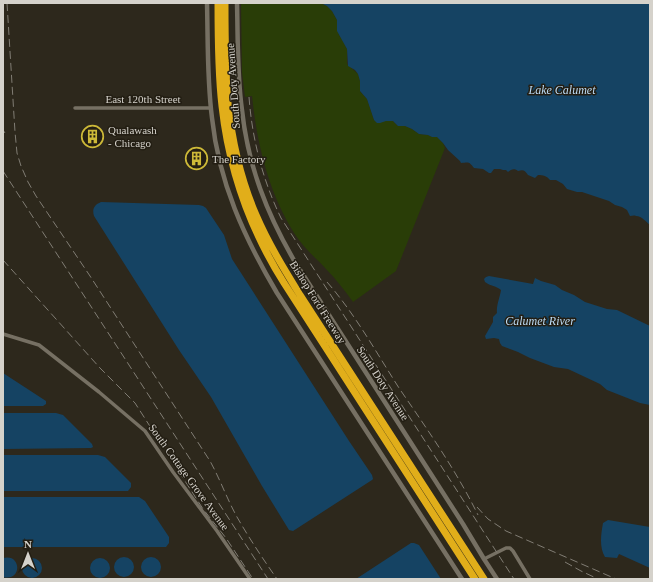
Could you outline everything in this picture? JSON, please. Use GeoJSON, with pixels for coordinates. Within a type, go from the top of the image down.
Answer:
{"type":"FeatureCollection","features":[{"type":"Feature","properties":{"kind":"highway","name":"Bishop Ford Freeway"},"geometry":{"type":"LineString","coordinates":[[218,3],[219,77],[223,120],[228,150],[236,180],[253,225],[280,276],[475,579]]}},
{"type":"Feature","properties":{"kind":"highway","name":"Bishop Ford Freeway"},"geometry":{"type":"LineString","coordinates":[[225,3],[228,104],[237,156],[243,180],[256,214],[277,258],[300,295],[484,579]]}},
{"type":"Feature","properties":{"kind":"street","name":"South Doty Avenue"},"geometry":{"type":"LineString","coordinates":[[207,3],[209,77],[211,108],[216,143],[224,178],[239,220],[253,251],[277,293],[462,579]]}},
{"type":"Feature","properties":{"kind":"street","name":"South Doty Avenue"},"geometry":{"type":"LineString","coordinates":[[237,3],[240,90],[243,122],[252,163],[259,187],[270,215],[282,240],[299,269],[497,579]]}},
{"type":"Feature","properties":{"kind":"street","name":"East 120th Street"},"geometry":{"type":"LineString","coordinates":[[75,108],[211,108]]}},
{"type":"Feature","properties":{"kind":"street","name":"South Cottage Grove Avenue"},"geometry":{"type":"LineString","coordinates":[[3,334],[39,345],[99,392],[145,431],[250,579]]}},
{"type":"Feature","properties":{"kind":"street"},"geometry":{"type":"LineString","coordinates":[[484,559],[506,548],[510,548],[530,579]]}},
{"type":"Feature","properties":{"kind":"green space"},"geometry":{"type":"Polygon","coordinates":[[[241,3],[321,3],[327,6],[337,20],[339,35],[347,49],[347,64],[358,74],[360,91],[367,99],[374,120],[393,121],[398,126],[405,126],[419,134],[437,137],[443,143],[445,148],[396,271],[353,302],[344,289],[299,240],[280,207],[266,171],[257,133],[252,96],[245,97],[242,72],[241,3]]]}},
{"type":"Feature","properties":{"kind":"water","name":"Lake Calumet"},"geometry":{"type":"Polygon","coordinates":[[[321,3],[650,3],[650,225],[640,217],[630,216],[627,210],[622,207],[582,192],[567,189],[563,184],[556,180],[550,180],[540,175],[535,178],[522,170],[518,171],[514,169],[508,172],[506,170],[494,169],[491,173],[489,173],[483,169],[474,168],[469,163],[461,163],[437,137],[419,134],[405,126],[398,126],[393,121],[377,123],[374,120],[367,99],[360,91],[358,74],[355,70],[348,66],[347,49],[337,31],[337,20],[332,11],[321,3]]]}},
{"type":"Feature","properties":{"kind":"water"},"geometry":{"type":"Polygon","coordinates":[[[101,202],[199,205],[206,208],[224,235],[232,259],[372,475],[372,480],[293,531],[289,530],[211,397],[179,350],[94,216],[94,208],[101,202]]]}},
{"type":"Feature","properties":{"kind":"water","name":"Calumet River"},"geometry":{"type":"Polygon","coordinates":[[[489,276],[533,284],[535,278],[555,285],[585,302],[607,309],[617,310],[650,326],[650,405],[640,403],[607,390],[600,384],[568,369],[554,367],[502,346],[499,339],[486,339],[485,336],[493,322],[493,317],[497,313],[501,290],[485,282],[484,279],[489,276]]]}},
{"type":"Feature","properties":{"kind":"water"},"geometry":{"type":"Polygon","coordinates":[[[3,373],[46,401],[46,404],[43,406],[3,406],[3,373]]]}},
{"type":"Feature","properties":{"kind":"water"},"geometry":{"type":"Polygon","coordinates":[[[3,413],[56,413],[63,415],[92,444],[93,447],[3,449],[3,413]]]}},
{"type":"Feature","properties":{"kind":"water"},"geometry":{"type":"Polygon","coordinates":[[[3,455],[98,455],[105,457],[131,483],[131,487],[128,491],[3,491],[3,455]]]}},
{"type":"Feature","properties":{"kind":"water"},"geometry":{"type":"Polygon","coordinates":[[[3,497],[139,497],[145,501],[169,537],[169,543],[166,547],[3,547],[3,497]]]}},
{"type":"Feature","properties":{"kind":"water"},"geometry":{"type":"Polygon","coordinates":[[[608,520],[650,527],[650,568],[619,554],[617,558],[605,557],[601,545],[601,536],[603,523],[608,520]]]}},
{"type":"Feature","properties":{"kind":"water"},"geometry":{"type":"Polygon","coordinates":[[[411,543],[419,545],[441,579],[356,579],[411,543]]]}},
{"type":"Feature","properties":{"kind":"water"},"geometry":{"type":"Polygon","coordinates":[[[120,557],[128,557],[134,563],[134,571],[128,577],[120,577],[114,571],[114,563],[120,557]]]}},
{"type":"Feature","properties":{"kind":"water"},"geometry":{"type":"Polygon","coordinates":[[[147,557],[155,557],[161,563],[161,571],[155,577],[147,577],[141,571],[141,563],[147,557]]]}},
{"type":"Feature","properties":{"kind":"water"},"geometry":{"type":"Polygon","coordinates":[[[3,558],[9,558],[14,560],[16,563],[17,568],[14,575],[3,577],[3,558]]]}},
{"type":"Feature","properties":{"kind":"water"},"geometry":{"type":"Polygon","coordinates":[[[28,558],[36,558],[42,564],[42,572],[36,578],[28,578],[22,572],[22,564],[28,558]]]}},
{"type":"Feature","properties":{"kind":"water"},"geometry":{"type":"Polygon","coordinates":[[[96,558],[104,558],[110,564],[110,572],[104,578],[96,578],[90,572],[90,564],[96,558]]]}},
{"type":"Feature","properties":{"kind":"railway"},"geometry":{"type":"LineString","coordinates":[[7,3],[17,153],[28,182],[210,461],[237,517],[277,579]]}},
{"type":"Feature","properties":{"kind":"railway"},"geometry":{"type":"LineString","coordinates":[[249,97],[250,113],[259,159],[281,218],[514,579]]}},
{"type":"Feature","properties":{"kind":"railway"},"geometry":{"type":"LineString","coordinates":[[3,171],[268,579]]}},
{"type":"Feature","properties":{"kind":"railway"},"geometry":{"type":"LineString","coordinates":[[3,260],[100,368],[135,403],[203,509],[226,538],[253,579]]}},
{"type":"Feature","properties":{"kind":"railway"},"geometry":{"type":"LineString","coordinates":[[327,282],[356,320],[399,388],[441,450],[478,515]]}},
{"type":"Feature","properties":{"kind":"railway"},"geometry":{"type":"LineString","coordinates":[[477,507],[488,519],[506,531],[616,579]]}},
{"type":"Feature","properties":{"kind":"railway"},"geometry":{"type":"LineString","coordinates":[[565,562],[598,579]]}},
{"type":"Feature","properties":{"kind":"place","name":"Qualawash - Chicago"},"geometry":{"type":"Point","coordinates":[92,136]}},
{"type":"Feature","properties":{"kind":"place","name":"The Factory"},"geometry":{"type":"Point","coordinates":[196,159]}}]}
